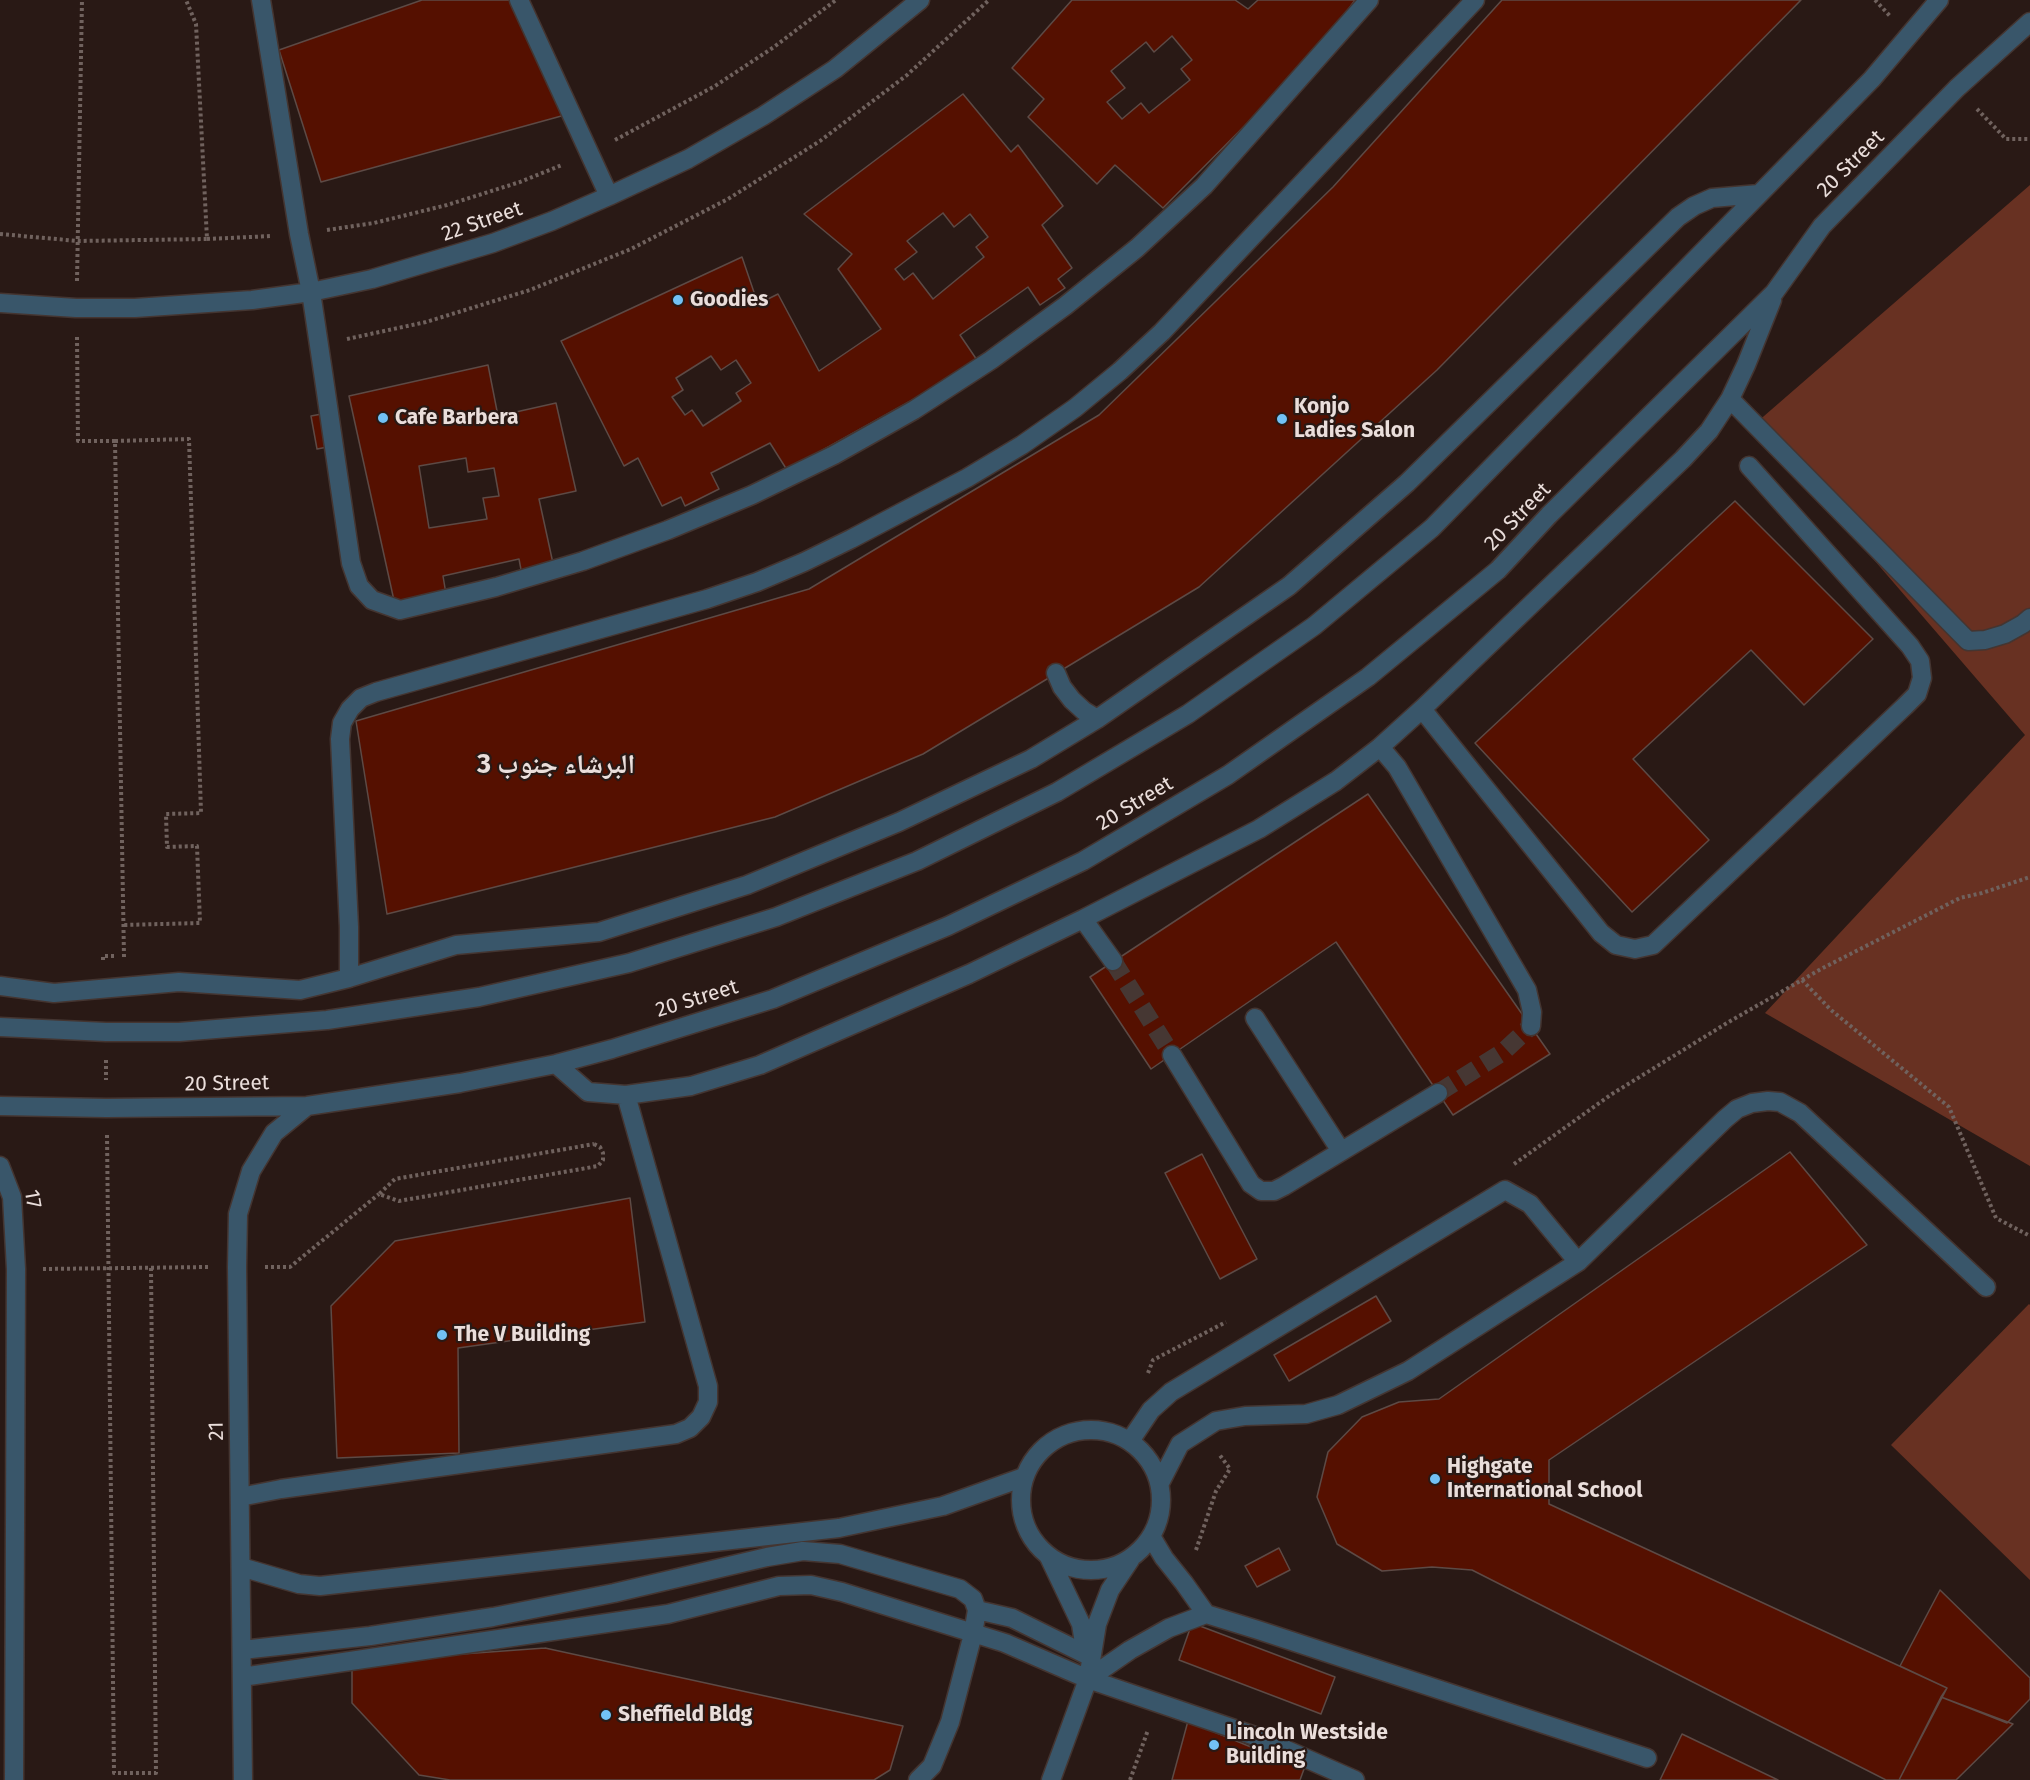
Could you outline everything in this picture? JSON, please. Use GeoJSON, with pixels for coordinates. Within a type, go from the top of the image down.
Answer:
{"type":"FeatureCollection","features":[{"type":"Feature","properties":{"kind":"street"},"geometry":{"type":"LineString","coordinates":[[261,0],[298,234],[311,292],[351,563],[359,586],[372,600],[400,610],[486,590],[583,561],[668,530],[752,495],[834,455],[914,410],[992,360],[1065,306],[1128,255],[1204,186],[1370,0]]}},
{"type":"Feature","properties":{"kind":"street"},"geometry":{"type":"LineString","coordinates":[[519,0],[609,196]]}},
{"type":"Feature","properties":{"kind":"street","name":"22 Street"},"geometry":{"type":"LineString","coordinates":[[0,303],[76,308],[194,306],[311,292],[392,273],[493,243],[552,221],[688,159],[763,116],[835,69],[920,0]]}},
{"type":"Feature","properties":{"kind":"street"},"geometry":{"type":"LineString","coordinates":[[349,978],[349,927],[340,739],[342,723],[350,709],[361,698],[387,688],[707,599],[757,582],[862,533],[967,478],[1022,445],[1075,408],[1162,332],[1475,0]]}},
{"type":"Feature","properties":{"kind":"street","name":"20 Street"},"geometry":{"type":"LineString","coordinates":[[0,1027],[106,1032],[179,1032],[327,1020],[479,997],[629,963],[776,917],[917,861],[1057,792],[1188,714],[1314,626],[1432,528],[1872,79],[1939,0]]}},
{"type":"Feature","properties":{"kind":"street","name":"20 Street"},"geometry":{"type":"LineString","coordinates":[[0,1106],[106,1108],[307,1106],[460,1083],[556,1064],[773,999],[948,926],[1083,861],[1228,775],[1368,677],[1498,570],[1558,507],[1774,293],[1822,226],[1957,88],[2030,22]]}},
{"type":"Feature","properties":{"kind":"street"},"geometry":{"type":"LineString","coordinates":[[0,986],[54,993],[179,982],[300,990],[349,978],[456,945],[599,932],[747,885],[899,822],[1031,759],[1163,675],[1289,586],[1407,483],[1678,217],[1712,198],[1760,194]]}},
{"type":"Feature","properties":{"kind":"street"},"geometry":{"type":"LineString","coordinates":[[556,1064],[588,1092],[626,1095],[691,1086],[760,1065],[969,974],[1083,919],[1259,829],[1336,782],[1422,709],[1683,459],[1709,431],[1730,399],[1774,293]]}},
{"type":"Feature","properties":{"kind":"street"},"geometry":{"type":"LineString","coordinates":[[1730,399],[1968,641],[1985,640],[2005,634],[2030,618]]}},
{"type":"Feature","properties":{"kind":"street"},"geometry":{"type":"LineString","coordinates":[[1422,709],[1601,933],[1616,945],[1635,949],[1653,945],[1911,700],[1917,694],[1922,678],[1920,661],[1910,646],[1749,466]]}},
{"type":"Feature","properties":{"kind":"street"},"geometry":{"type":"LineString","coordinates":[[1056,673],[1062,687],[1072,700],[1097,719]]}},
{"type":"Feature","properties":{"kind":"street"},"geometry":{"type":"LineString","coordinates":[[1380,747],[1397,767],[1527,990],[1532,1012],[1531,1026]]}},
{"type":"Feature","properties":{"kind":"street"},"geometry":{"type":"LineString","coordinates":[[1083,919],[1113,961]]}},
{"type":"Feature","properties":{"kind":"street"},"geometry":{"type":"LineString","coordinates":[[1255,1018],[1341,1151]]}},
{"type":"Feature","properties":{"kind":"street"},"geometry":{"type":"LineString","coordinates":[[1172,1055],[1251,1184],[1261,1191],[1274,1191],[1438,1093]]}},
{"type":"Feature","properties":{"kind":"street"},"geometry":{"type":"LineString","coordinates":[[240,1497],[281,1489],[676,1434],[690,1428],[701,1417],[708,1402],[708,1386],[626,1095]]}},
{"type":"Feature","properties":{"kind":"street"},"geometry":{"type":"LineString","coordinates":[[1051,1780],[1088,1679],[1097,1624],[1110,1590],[1130,1560],[1152,1538],[1161,1511],[1160,1483],[1180,1444],[1216,1421],[1245,1416],[1306,1414],[1338,1405],[1408,1371],[1578,1262],[1737,1109],[1752,1103],[1768,1101],[1780,1102],[1800,1113],[1986,1287]]}},
{"type":"Feature","properties":{"kind":"street","name":"21"},"geometry":{"type":"LineString","coordinates":[[243,1780],[238,1214],[251,1171],[274,1133],[307,1106]]}},
{"type":"Feature","properties":{"kind":"street","name":"17"},"geometry":{"type":"LineString","coordinates":[[0,1166],[12,1197],[16,1269],[7,1631],[15,1694],[14,1780]]}},
{"type":"Feature","properties":{"kind":"street"},"geometry":{"type":"LineString","coordinates":[[1130,1441],[1151,1410],[1171,1392],[1505,1190],[1530,1204],[1578,1262]]}},
{"type":"Feature","properties":{"kind":"street"},"geometry":{"type":"LineString","coordinates":[[1090,1657],[1084,1643],[1081,1624],[1050,1557],[1034,1541],[1024,1521],[1020,1499],[1024,1477],[1034,1458],[1049,1443],[1068,1433],[1089,1429],[1110,1432],[1130,1441],[1160,1483]]}},
{"type":"Feature","properties":{"kind":"street"},"geometry":{"type":"LineString","coordinates":[[241,1567],[299,1584],[320,1586],[839,1528],[943,1506],[1024,1477]]}},
{"type":"Feature","properties":{"kind":"street"},"geometry":{"type":"LineString","coordinates":[[1152,1538],[1164,1558],[1206,1614]]}},
{"type":"Feature","properties":{"kind":"street"},"geometry":{"type":"LineString","coordinates":[[242,1650],[370,1636],[493,1617],[803,1551],[840,1554],[960,1589],[973,1599],[977,1610],[973,1635],[950,1722],[932,1766],[918,1780]]}},
{"type":"Feature","properties":{"kind":"street"},"geometry":{"type":"LineString","coordinates":[[1050,1557],[1076,1569],[1103,1571],[1130,1560]]}},
{"type":"Feature","properties":{"kind":"street"},"geometry":{"type":"LineString","coordinates":[[242,1677],[668,1614],[779,1586],[811,1585],[842,1592],[973,1635],[1005,1643],[1088,1679],[1255,1736],[1355,1780]]}},
{"type":"Feature","properties":{"kind":"street"},"geometry":{"type":"LineString","coordinates":[[977,1610],[1012,1618],[1090,1657]]}},
{"type":"Feature","properties":{"kind":"street"},"geometry":{"type":"LineString","coordinates":[[1088,1679],[1130,1650],[1169,1628],[1206,1614],[1647,1758]]}},
{"type":"Feature","properties":{"kind":"street"},"geometry":{"type":"LineString","coordinates":[[0,1683],[15,1694]]}},
{"type":"Feature","properties":{"kind":"path"},"geometry":{"type":"LineString","coordinates":[[82,0],[76,308],[78,441],[189,439],[201,813],[166,814],[167,848],[197,846],[200,923],[124,925]]}},
{"type":"Feature","properties":{"kind":"path"},"geometry":{"type":"LineString","coordinates":[[186,0],[196,24],[207,239]]}},
{"type":"Feature","properties":{"kind":"path"},"geometry":{"type":"LineString","coordinates":[[0,234],[78,241],[207,239],[298,234],[374,223],[447,205],[520,182],[590,153],[653,121],[715,86],[774,47],[836,0]]}},
{"type":"Feature","properties":{"kind":"path"},"geometry":{"type":"LineString","coordinates":[[319,345],[426,322],[530,290],[631,249],[718,204],[820,141],[907,75],[989,0]]}},
{"type":"Feature","properties":{"kind":"path"},"geometry":{"type":"LineString","coordinates":[[105,987],[103,956],[124,957],[114,441]]}},
{"type":"Feature","properties":{"kind":"path"},"geometry":{"type":"LineString","coordinates":[[1513,1165],[1612,1094],[1802,980],[1960,898],[2030,877]]}},
{"type":"Feature","properties":{"kind":"path"},"geometry":{"type":"LineString","coordinates":[[1802,980],[1831,1010],[1949,1107],[1996,1218],[2030,1236]]}},
{"type":"Feature","properties":{"kind":"path"},"geometry":{"type":"LineString","coordinates":[[106,1032],[114,1773],[156,1773],[151,1268]]}},
{"type":"Feature","properties":{"kind":"path"},"geometry":{"type":"LineString","coordinates":[[16,1269],[290,1267],[395,1179],[594,1144],[600,1147],[603,1153],[603,1160],[598,1166],[399,1201],[379,1194]]}},
{"type":"Feature","properties":{"kind":"path"},"geometry":{"type":"LineString","coordinates":[[1166,1397],[1147,1375],[1153,1360],[1231,1319]]}},
{"type":"Feature","properties":{"kind":"path"},"geometry":{"type":"LineString","coordinates":[[131,1773],[131,1780]]}},
{"type":"Feature","properties":{"kind":"shaded area"},"geometry":{"type":"Polygon","coordinates":[[[2030,185],[2030,1166],[1765,1013],[2025,735],[1756,423],[2030,185]]]}},
{"type":"Feature","properties":{"kind":"shaded area"},"geometry":{"type":"Polygon","coordinates":[[[2030,1305],[2030,1580],[1891,1445],[2030,1305]]]}},
{"type":"Feature","properties":{"kind":"building"},"geometry":{"type":"Polygon","coordinates":[[[422,0],[512,0],[565,115],[321,182],[279,50],[422,0]]]}},
{"type":"Feature","properties":{"kind":"building"},"geometry":{"type":"Polygon","coordinates":[[[1072,0],[1235,0],[1248,9],[1258,0],[1355,0],[1317,53],[1163,208],[1115,165],[1097,184],[1028,117],[1044,99],[1012,68],[1072,0]],[[1172,36],[1154,52],[1146,42],[1111,71],[1125,88],[1107,102],[1122,119],[1141,103],[1149,113],[1190,80],[1181,69],[1192,60],[1172,36]]]}},
{"type":"Feature","properties":{"kind":"building"},"geometry":{"type":"Polygon","coordinates":[[[1502,0],[1801,0],[1437,370],[1199,587],[923,754],[775,817],[387,914],[356,721],[809,589],[1099,415],[1333,187],[1502,0]]]}},
{"type":"Feature","properties":{"kind":"building"},"geometry":{"type":"Polygon","coordinates":[[[963,94],[1011,152],[1018,145],[1063,206],[1042,225],[1072,268],[1058,279],[1065,288],[1040,305],[1028,287],[960,335],[979,363],[787,470],[770,443],[711,473],[719,489],[685,506],[681,497],[662,506],[638,458],[624,466],[561,341],[742,257],[758,304],[778,294],[819,371],[881,329],[838,269],[852,254],[804,214],[963,94]],[[943,213],[907,241],[917,252],[895,269],[904,280],[913,273],[933,299],[984,257],[976,247],[988,237],[970,214],[954,227],[943,213]],[[711,356],[676,378],[683,390],[672,397],[685,415],[692,410],[703,426],[741,401],[736,393],[751,383],[736,360],[721,370],[711,356]]]}},
{"type":"Feature","properties":{"kind":"building"},"geometry":{"type":"Polygon","coordinates":[[[488,365],[498,416],[556,403],[576,491],[539,499],[554,568],[522,575],[519,559],[443,576],[446,594],[395,605],[349,396],[488,365]],[[466,458],[419,466],[429,528],[487,519],[483,498],[499,496],[494,468],[468,472],[466,458]]]}},
{"type":"Feature","properties":{"kind":"building"},"geometry":{"type":"Polygon","coordinates":[[[327,413],[333,446],[317,449],[311,416],[327,413]]]}},
{"type":"Feature","properties":{"kind":"building"},"geometry":{"type":"Polygon","coordinates":[[[1735,501],[1873,639],[1804,705],[1751,650],[1633,759],[1709,840],[1632,912],[1475,743],[1735,501]]]}},
{"type":"Feature","properties":{"kind":"building"},"geometry":{"type":"Polygon","coordinates":[[[1368,794],[1550,1054],[1453,1115],[1336,942],[1151,1069],[1090,977],[1368,794]]]}},
{"type":"Feature","properties":{"kind":"building","name":"Highgate International School"},"geometry":{"type":"Polygon","coordinates":[[[1790,1152],[1867,1245],[1549,1460],[1549,1504],[1947,1688],[1899,1780],[1886,1780],[1472,1570],[1432,1567],[1382,1571],[1337,1544],[1317,1497],[1328,1452],[1362,1417],[1399,1402],[1439,1399],[1790,1152]]]}},
{"type":"Feature","properties":{"kind":"building"},"geometry":{"type":"Polygon","coordinates":[[[1202,1154],[1257,1259],[1220,1279],[1165,1173],[1202,1154]]]}},
{"type":"Feature","properties":{"kind":"building","name":"The V Building"},"geometry":{"type":"Polygon","coordinates":[[[630,1198],[645,1322],[458,1348],[459,1453],[337,1458],[331,1306],[395,1241],[630,1198]]]}},
{"type":"Feature","properties":{"kind":"building"},"geometry":{"type":"Polygon","coordinates":[[[1376,1296],[1391,1321],[1289,1381],[1274,1355],[1376,1296]]]}},
{"type":"Feature","properties":{"kind":"building"},"geometry":{"type":"Polygon","coordinates":[[[1279,1548],[1290,1570],[1257,1587],[1245,1566],[1279,1548]]]}},
{"type":"Feature","properties":{"kind":"building"},"geometry":{"type":"Polygon","coordinates":[[[1940,1590],[2030,1678],[2030,1699],[2007,1723],[1941,1697],[1947,1688],[1900,1666],[1940,1590]]]}},
{"type":"Feature","properties":{"kind":"building"},"geometry":{"type":"Polygon","coordinates":[[[1192,1623],[1335,1677],[1321,1714],[1179,1660],[1192,1623]]]}},
{"type":"Feature","properties":{"kind":"building","name":"Sheffield Bldg"},"geometry":{"type":"Polygon","coordinates":[[[545,1648],[903,1726],[890,1770],[874,1780],[450,1780],[419,1775],[352,1703],[352,1662],[545,1648]]]}},
{"type":"Feature","properties":{"kind":"building"},"geometry":{"type":"Polygon","coordinates":[[[1941,1697],[2013,1724],[1956,1780],[1899,1780],[1941,1697]]]}},
{"type":"Feature","properties":{"kind":"building","name":"Lincoln Westside Building"},"geometry":{"type":"Polygon","coordinates":[[[1188,1721],[1304,1769],[1300,1780],[1172,1780],[1188,1721]]]}},
{"type":"Feature","properties":{"kind":"building"},"geometry":{"type":"Polygon","coordinates":[[[1682,1734],[1778,1780],[1660,1780],[1682,1734]]]}},
{"type":"Feature","properties":{"kind":"tunnel"},"geometry":{"type":"LineString","coordinates":[[1113,961],[1172,1055]]}},
{"type":"Feature","properties":{"kind":"tunnel"},"geometry":{"type":"LineString","coordinates":[[1438,1093],[1503,1052],[1531,1026]]}},
{"type":"Feature","properties":{"kind":"place","name":"Goodies"},"geometry":{"type":"Point","coordinates":[678,300]}},
{"type":"Feature","properties":{"kind":"place","name":"Cafe Barbera"},"geometry":{"type":"Point","coordinates":[383,418]}},
{"type":"Feature","properties":{"kind":"place","name":"Konjo Ladies Salon"},"geometry":{"type":"Point","coordinates":[1282,419]}},
{"type":"Feature","properties":{"kind":"place","name":"The V Building"},"geometry":{"type":"Point","coordinates":[442,1335]}},
{"type":"Feature","properties":{"kind":"place","name":"Highgate International School"},"geometry":{"type":"Point","coordinates":[1435,1479]}},
{"type":"Feature","properties":{"kind":"place","name":"Sheffield Bldg"},"geometry":{"type":"Point","coordinates":[606,1715]}},
{"type":"Feature","properties":{"kind":"place","name":"Lincoln Westside Building"},"geometry":{"type":"Point","coordinates":[1214,1745]}},
{"type":"Feature","properties":{"kind":"district","name":"البرشاء جنوب 3"},"geometry":{"type":"Point","coordinates":[556,765]}}]}
